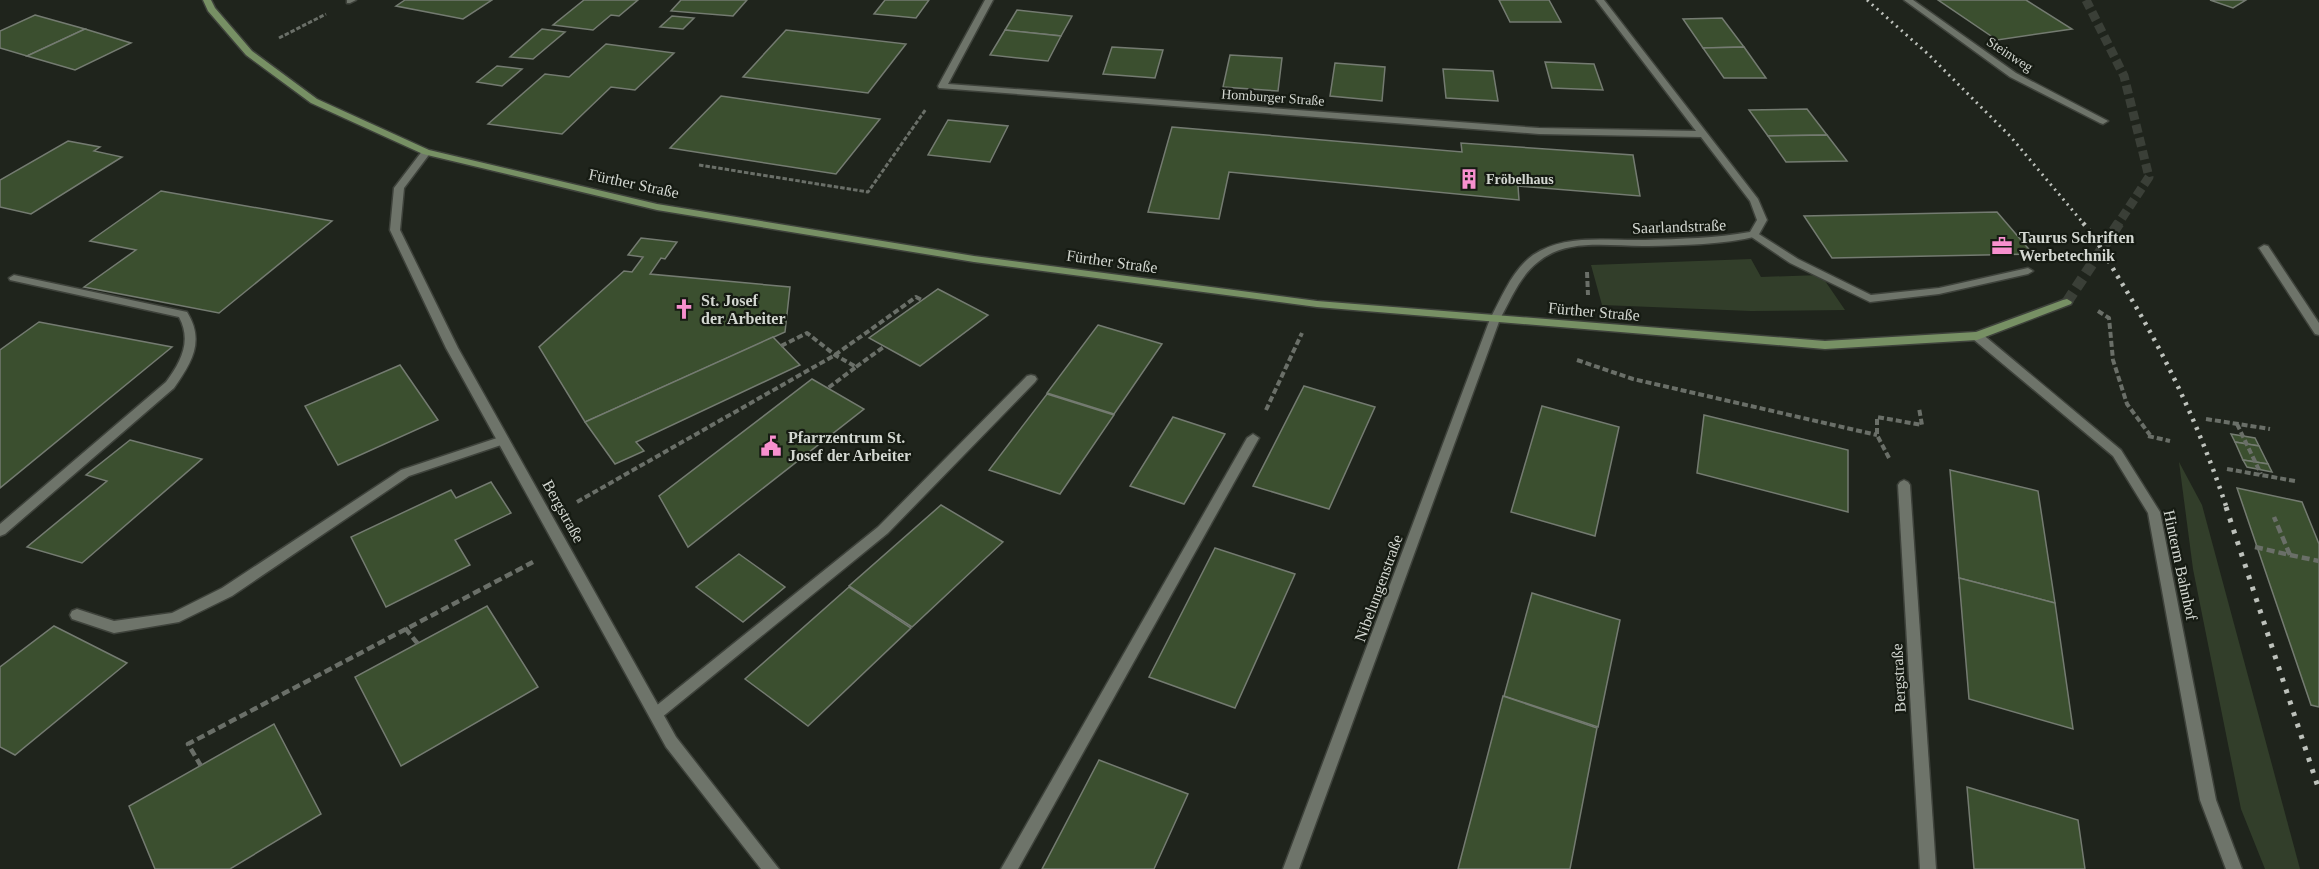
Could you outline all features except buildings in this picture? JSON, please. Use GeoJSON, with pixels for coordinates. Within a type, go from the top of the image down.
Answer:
{"type":"FeatureCollection","features":[{"type":"Feature","properties":{"kind":"main road","name":"Fürther Straße"},"geometry":{"type":"LineString","coordinates":[[207,0],[211,9],[249,53],[314,101],[426,152],[657,207],[974,259],[1317,304],[1825,345],[1977,336],[2067,302]]}},
{"type":"Feature","properties":{"kind":"street"},"geometry":{"type":"LineString","coordinates":[[942,86],[989,0]]}},
{"type":"Feature","properties":{"kind":"street"},"geometry":{"type":"LineString","coordinates":[[1600,0],[1755,201],[1762,220],[1754,234],[1794,261],[1870,299],[1938,291],[2028,271]]}},
{"type":"Feature","properties":{"kind":"street","name":"Steinweg"},"geometry":{"type":"LineString","coordinates":[[1908,0],[2013,75],[2103,121]]}},
{"type":"Feature","properties":{"kind":"street","name":"Homburger Straße"},"geometry":{"type":"LineString","coordinates":[[942,86],[1539,131],[1702,134]]}},
{"type":"Feature","properties":{"kind":"street","name":"Bergstraße"},"geometry":{"type":"LineString","coordinates":[[426,152],[399,188],[395,230],[452,348],[671,742],[771,869]]}},
{"type":"Feature","properties":{"kind":"street","name":"Saarlandstraße"},"geometry":{"type":"LineString","coordinates":[[1495,319],[1518,275],[1534,259],[1550,249],[1577,244],[1727,240],[1754,234]]}},
{"type":"Feature","properties":{"kind":"street"},"geometry":{"type":"LineString","coordinates":[[2264,248],[2319,330]]}},
{"type":"Feature","properties":{"kind":"street"},"geometry":{"type":"LineString","coordinates":[[0,531],[170,385],[184,367],[192,343],[190,325],[183,314],[14,278]]}},
{"type":"Feature","properties":{"kind":"street","name":"Nibelungenstraße"},"geometry":{"type":"LineString","coordinates":[[1291,869],[1495,319]]}},
{"type":"Feature","properties":{"kind":"street","name":"Hinterm Bahnhof"},"geometry":{"type":"LineString","coordinates":[[1977,336],[2117,453],[2154,512],[2208,800],[2234,869]]}},
{"type":"Feature","properties":{"kind":"street"},"geometry":{"type":"LineString","coordinates":[[656,714],[883,530],[1031,379]]}},
{"type":"Feature","properties":{"kind":"street"},"geometry":{"type":"LineString","coordinates":[[1009,869],[1253,438]]}},
{"type":"Feature","properties":{"kind":"street"},"geometry":{"type":"LineString","coordinates":[[77,615],[114,627],[174,618],[227,592],[405,473],[503,440]]}},
{"type":"Feature","properties":{"kind":"street","name":"Bergstraße"},"geometry":{"type":"LineString","coordinates":[[1904,485],[1928,869]]}},
{"type":"Feature","properties":{"kind":"path"},"geometry":{"type":"LineString","coordinates":[[249,53],[351,1]]}},
{"type":"Feature","properties":{"kind":"path"},"geometry":{"type":"LineString","coordinates":[[699,165],[868,192],[942,86]]}},
{"type":"Feature","properties":{"kind":"path"},"geometry":{"type":"LineString","coordinates":[[1587,262],[1589,299]]}},
{"type":"Feature","properties":{"kind":"path"},"geometry":{"type":"LineString","coordinates":[[548,519],[835,355],[916,297],[922,300]]}},
{"type":"Feature","properties":{"kind":"path"},"geometry":{"type":"LineString","coordinates":[[1253,438],[1317,304]]}},
{"type":"Feature","properties":{"kind":"path"},"geometry":{"type":"LineString","coordinates":[[781,346],[807,333],[835,355],[856,367]]}},
{"type":"Feature","properties":{"kind":"path"},"geometry":{"type":"LineString","coordinates":[[828,388],[885,346]]}},
{"type":"Feature","properties":{"kind":"path"},"geometry":{"type":"LineString","coordinates":[[1577,360],[1633,379],[1877,435],[1877,417],[1922,425],[1919,408]]}},
{"type":"Feature","properties":{"kind":"path"},"geometry":{"type":"LineString","coordinates":[[2113,360],[2127,404],[2150,435]]}},
{"type":"Feature","properties":{"kind":"path"},"geometry":{"type":"LineString","coordinates":[[2206,420],[2271,429]]}},
{"type":"Feature","properties":{"kind":"path"},"geometry":{"type":"LineString","coordinates":[[2237,424],[2261,475]]}},
{"type":"Feature","properties":{"kind":"path"},"geometry":{"type":"LineString","coordinates":[[2141,438],[2150,435],[2170,441]]}},
{"type":"Feature","properties":{"kind":"path"},"geometry":{"type":"LineString","coordinates":[[2228,469],[2295,481]]}},
{"type":"Feature","properties":{"kind":"path"},"geometry":{"type":"LineString","coordinates":[[2274,517],[2290,555]]}},
{"type":"Feature","properties":{"kind":"path"},"geometry":{"type":"LineString","coordinates":[[201,766],[188,744],[562,547]]}},
{"type":"Feature","properties":{"kind":"path"},"geometry":{"type":"LineString","coordinates":[[2255,547],[2319,561]]}},
{"type":"Feature","properties":{"kind":"path"},"geometry":{"type":"LineString","coordinates":[[405,628],[418,644]]}},
{"type":"Feature","properties":{"kind":"green space"},"geometry":{"type":"Polygon","coordinates":[[[1751,259],[1761,277],[1821,275],[1845,310],[1751,311],[1602,305],[1591,265],[1751,259]]]}},
{"type":"Feature","properties":{"kind":"green space"},"geometry":{"type":"Polygon","coordinates":[[[2179,462],[2202,505],[2300,869],[2265,869],[2241,809],[2193,569],[2179,462]]]}},
{"type":"Feature","properties":{"kind":"tunnel"},"geometry":{"type":"LineString","coordinates":[[2086,0],[2124,76],[2149,177],[2118,224]]}},
{"type":"Feature","properties":{"kind":"tunnel"},"geometry":{"type":"LineString","coordinates":[[2067,302],[2119,223]]}},
{"type":"Feature","properties":{"kind":"railway"},"geometry":{"type":"LineString","coordinates":[[1867,0],[1928,54],[2010,136],[2084,224]]}},
{"type":"Feature","properties":{"kind":"railway"},"geometry":{"type":"LineString","coordinates":[[2083,223],[2102,249],[2165,360],[2193,419],[2227,509]]}},
{"type":"Feature","properties":{"kind":"railway"},"geometry":{"type":"LineString","coordinates":[[2226,507],[2319,790]]}},
{"type":"Feature","properties":{"kind":"place","name":"Fröbelhaus"},"geometry":{"type":"Point","coordinates":[1469,179]}},
{"type":"Feature","properties":{"kind":"place","name":"Taurus Schriften Werbetechnik"},"geometry":{"type":"Point","coordinates":[2002,246]}},
{"type":"Feature","properties":{"kind":"place","name":"St. Josef der Arbeiter"},"geometry":{"type":"Point","coordinates":[684,309]}},
{"type":"Feature","properties":{"kind":"place","name":"Pfarrzentrum St. Josef der Arbeiter"},"geometry":{"type":"Point","coordinates":[771,446]}}]}
